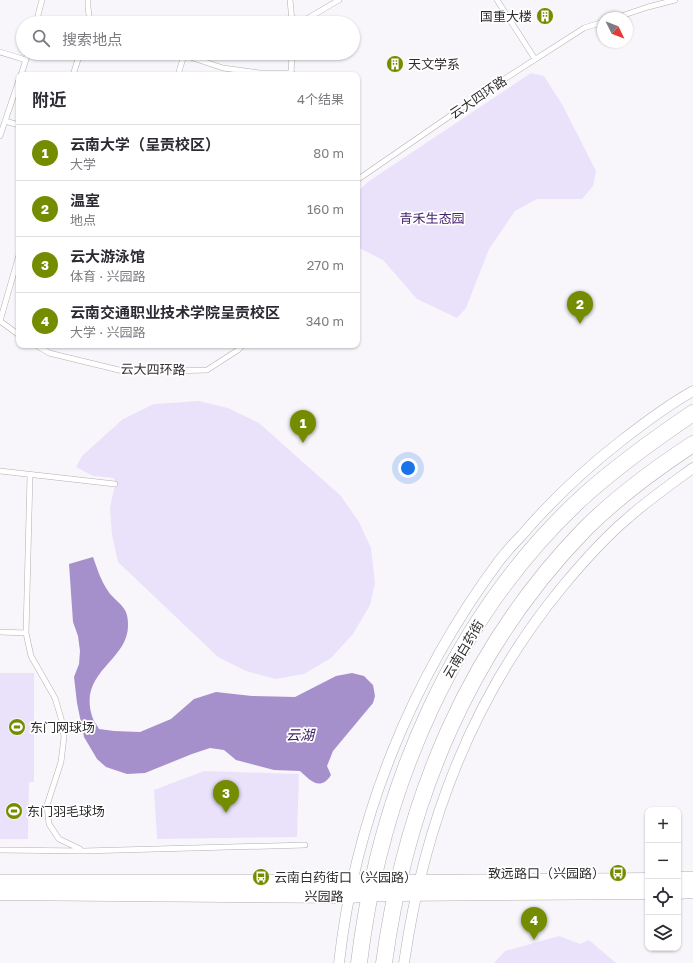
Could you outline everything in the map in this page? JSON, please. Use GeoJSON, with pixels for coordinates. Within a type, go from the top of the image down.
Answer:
{"type":"FeatureCollection","features":[{"type":"Feature","properties":{"kind":"main road","name":"云南白药街"},"geometry":{"type":"LineString","coordinates":[[359,963],[362,936],[372,888],[390,815],[405,771],[430,708],[460,651],[495,597],[540,541],[586,494],[638,450],[693,413]]}},
{"type":"Feature","properties":{"kind":"main road","name":"云南白药街"},"geometry":{"type":"LineString","coordinates":[[384,963],[396,888],[408,839],[438,753],[486,658],[516,612],[548,570],[586,528],[625,494],[693,444]]}},
{"type":"Feature","properties":{"kind":"main road"},"geometry":{"type":"LineString","coordinates":[[681,879],[693,879]]}},
{"type":"Feature","properties":{"kind":"main road","name":"兴园路"},"geometry":{"type":"LineString","coordinates":[[418,888],[645,880]]}},
{"type":"Feature","properties":{"kind":"main road","name":"兴园路"},"geometry":{"type":"LineString","coordinates":[[0,882],[353,882],[372,888],[645,892]]}},
{"type":"Feature","properties":{"kind":"main road","name":"兴园路"},"geometry":{"type":"LineString","coordinates":[[0,893],[350,896],[372,888]]}},
{"type":"Feature","properties":{"kind":"main road"},"geometry":{"type":"LineString","coordinates":[[681,892],[693,891]]}},
{"type":"Feature","properties":{"kind":"street"},"geometry":{"type":"LineString","coordinates":[[339,963],[353,882],[365,834],[382,779],[401,731],[426,676],[462,614],[500,560],[544,510],[570,484],[592,464],[641,426],[693,391]]}},
{"type":"Feature","properties":{"kind":"street"},"geometry":{"type":"LineString","coordinates":[[404,963],[407,939],[426,850],[443,795],[460,752],[483,705],[509,659],[542,612],[585,560],[628,518],[693,468]]}},
{"type":"Feature","properties":{"kind":"lane"},"geometry":{"type":"LineString","coordinates":[[38,16],[42,0]]}},
{"type":"Feature","properties":{"kind":"lane"},"geometry":{"type":"LineString","coordinates":[[88,0],[89,16]]}},
{"type":"Feature","properties":{"kind":"lane"},"geometry":{"type":"LineString","coordinates":[[290,0],[291,16]]}},
{"type":"Feature","properties":{"kind":"lane"},"geometry":{"type":"LineString","coordinates":[[312,16],[339,0]]}},
{"type":"Feature","properties":{"kind":"lane"},"geometry":{"type":"LineString","coordinates":[[497,0],[535,59]]}},
{"type":"Feature","properties":{"kind":"lane"},"geometry":{"type":"LineString","coordinates":[[633,12],[675,0]]}},
{"type":"Feature","properties":{"kind":"lane","name":"云大四环路"},"geometry":{"type":"LineString","coordinates":[[360,178],[535,59],[584,28],[597,24]]}},
{"type":"Feature","properties":{"kind":"lane"},"geometry":{"type":"LineString","coordinates":[[0,52],[16,57]]}},
{"type":"Feature","properties":{"kind":"lane"},"geometry":{"type":"LineString","coordinates":[[22,72],[26,60]]}},
{"type":"Feature","properties":{"kind":"lane"},"geometry":{"type":"LineString","coordinates":[[74,72],[78,60]]}},
{"type":"Feature","properties":{"kind":"lane"},"geometry":{"type":"LineString","coordinates":[[179,72],[182,60]]}},
{"type":"Feature","properties":{"kind":"lane"},"geometry":{"type":"LineString","coordinates":[[199,60],[224,68],[253,72]]}},
{"type":"Feature","properties":{"kind":"lane"},"geometry":{"type":"LineString","coordinates":[[292,60],[292,72]]}},
{"type":"Feature","properties":{"kind":"lane"},"geometry":{"type":"LineString","coordinates":[[0,136],[16,89]]}},
{"type":"Feature","properties":{"kind":"lane"},"geometry":{"type":"LineString","coordinates":[[5,121],[16,124]]}},
{"type":"Feature","properties":{"kind":"lane"},"geometry":{"type":"LineString","coordinates":[[16,265],[0,321],[16,334]]}},
{"type":"Feature","properties":{"kind":"lane","name":"云大四环路"},"geometry":{"type":"LineString","coordinates":[[41,348],[49,353],[123,371],[173,371],[207,370],[240,348]]}},
{"type":"Feature","properties":{"kind":"lane"},"geometry":{"type":"LineString","coordinates":[[0,471],[115,484]]}},
{"type":"Feature","properties":{"kind":"lane"},"geometry":{"type":"LineString","coordinates":[[30,475],[26,633],[31,656],[55,698],[61,718],[64,737],[61,762],[47,805],[49,824],[59,839],[83,851]]}},
{"type":"Feature","properties":{"kind":"lane"},"geometry":{"type":"LineString","coordinates":[[0,632],[26,633]]}},
{"type":"Feature","properties":{"kind":"lane"},"geometry":{"type":"LineString","coordinates":[[0,850],[83,851],[305,845]]}},
{"type":"Feature","properties":{"kind":"green space","name":"青禾生态园"},"geometry":{"type":"Polygon","coordinates":[[[531,73],[544,76],[563,106],[596,171],[593,186],[582,199],[537,199],[515,211],[489,249],[466,308],[457,318],[417,299],[383,260],[360,248],[360,189],[369,181],[531,73]]]}},
{"type":"Feature","properties":{"kind":"green space"},"geometry":{"type":"Polygon","coordinates":[[[199,401],[228,408],[259,423],[341,496],[359,522],[371,548],[375,583],[370,605],[353,634],[331,658],[304,674],[276,679],[246,671],[218,657],[118,562],[112,535],[110,508],[115,484],[114,478],[93,476],[76,467],[82,456],[123,419],[154,404],[199,401]]]}},
{"type":"Feature","properties":{"kind":"green space","name":"东门网球场"},"geometry":{"type":"Polygon","coordinates":[[[0,673],[34,673],[34,782],[29,782],[28,839],[0,839],[0,673]]]}},
{"type":"Feature","properties":{"kind":"green space"},"geometry":{"type":"Polygon","coordinates":[[[204,771],[299,774],[297,837],[157,839],[154,790],[204,771]]]}},
{"type":"Feature","properties":{"kind":"green space"},"geometry":{"type":"Polygon","coordinates":[[[559,936],[580,944],[589,940],[616,963],[494,963],[505,951],[559,936]]]}},
{"type":"Feature","properties":{"kind":"water","name":"云湖"},"geometry":{"type":"Polygon","coordinates":[[[93,557],[99,574],[106,587],[111,595],[124,608],[128,623],[126,636],[121,647],[98,676],[92,687],[90,700],[92,716],[99,729],[140,732],[171,719],[194,699],[216,692],[252,696],[295,697],[336,676],[352,673],[364,676],[373,685],[375,696],[373,703],[333,751],[327,766],[331,775],[327,780],[319,784],[315,783],[300,771],[274,770],[236,760],[224,750],[210,748],[145,773],[127,774],[106,767],[97,759],[84,737],[77,703],[74,677],[79,664],[80,651],[78,636],[73,622],[69,564],[93,557]]]}},
{"type":"Feature","properties":{"kind":"place","name":"国重大楼"},"geometry":{"type":"Point","coordinates":[545,16]}},
{"type":"Feature","properties":{"kind":"place","name":"天文学系"},"geometry":{"type":"Point","coordinates":[395,64]}},
{"type":"Feature","properties":{"kind":"place","name":"温室"},"geometry":{"type":"Point","coordinates":[580,324]}},
{"type":"Feature","properties":{"kind":"place","name":"云南大学（呈贡校区）"},"geometry":{"type":"Point","coordinates":[303,443]}},
{"type":"Feature","properties":{"kind":"place","name":"东门网球场"},"geometry":{"type":"Point","coordinates":[17,727]}},
{"type":"Feature","properties":{"kind":"place","name":"东门羽毛球场"},"geometry":{"type":"Point","coordinates":[14,811]}},
{"type":"Feature","properties":{"kind":"place","name":"云大游泳馆"},"geometry":{"type":"Point","coordinates":[226,813]}},
{"type":"Feature","properties":{"kind":"place","name":"致远路口（兴园路）"},"geometry":{"type":"Point","coordinates":[618,873]}},
{"type":"Feature","properties":{"kind":"place","name":"云南白药街口（兴园路）"},"geometry":{"type":"Point","coordinates":[261,877]}},
{"type":"Feature","properties":{"kind":"place","name":"云南交通职业技术学院呈贡校区"},"geometry":{"type":"Point","coordinates":[534,940]}}]}
